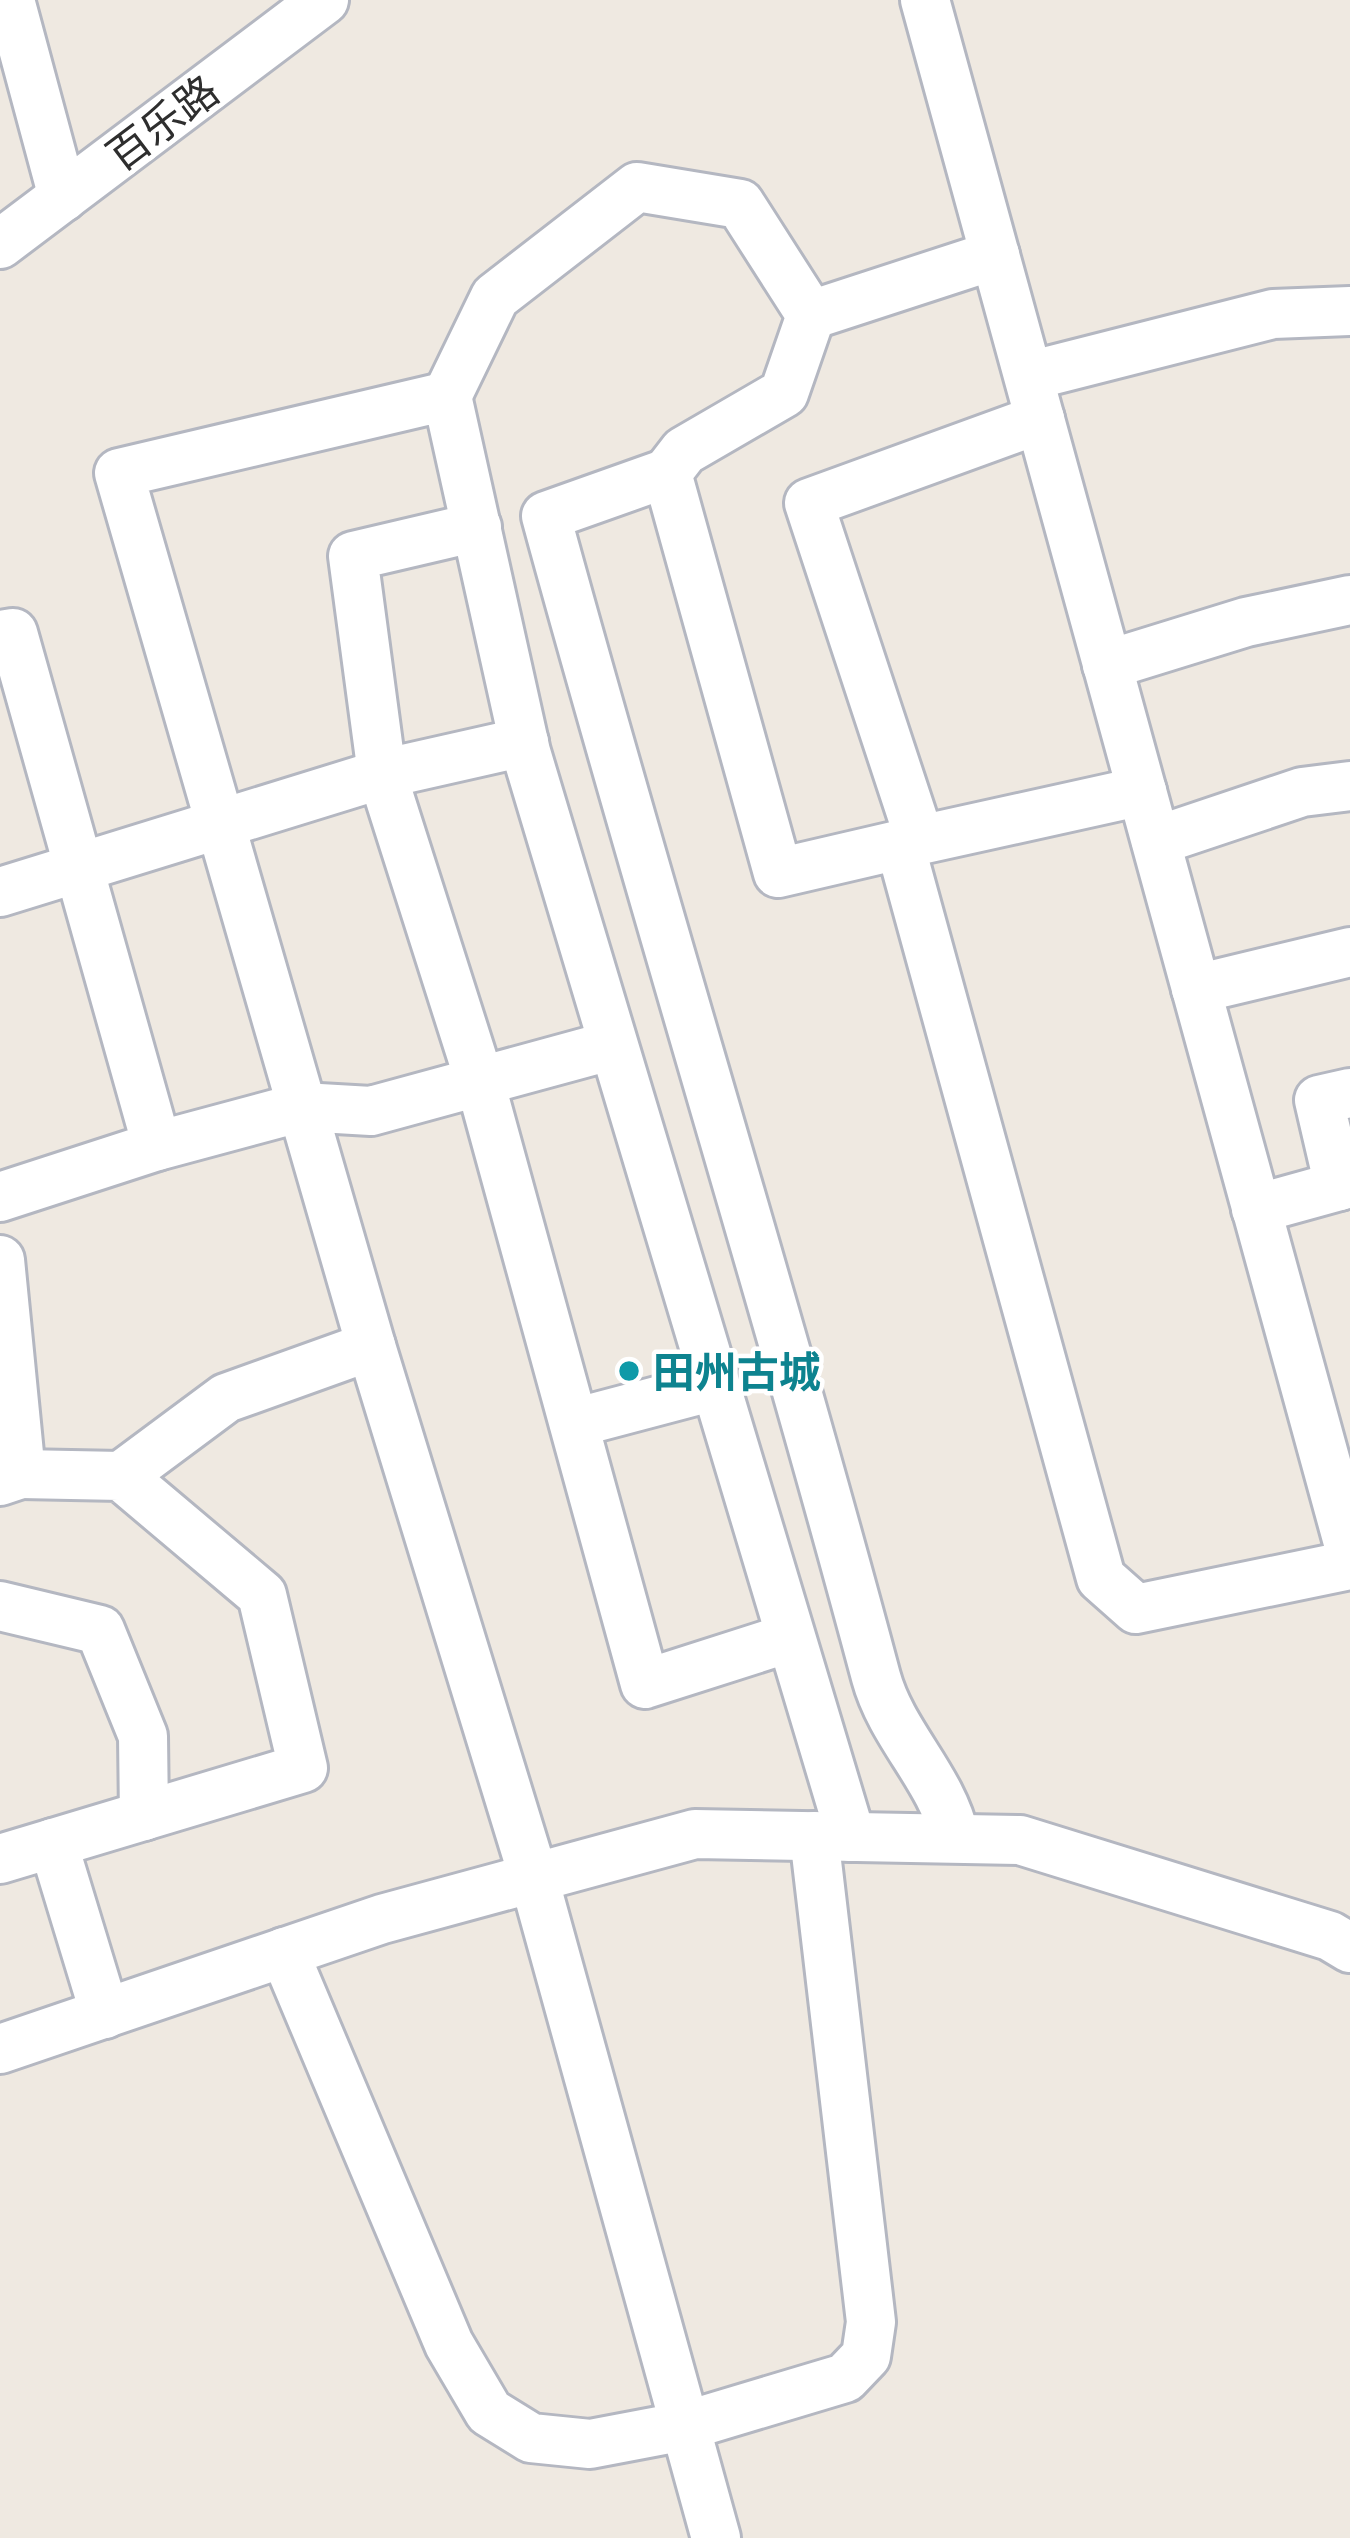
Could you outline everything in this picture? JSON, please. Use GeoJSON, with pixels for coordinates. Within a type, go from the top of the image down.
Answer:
{"type":"FeatureCollection","features":[{"type":"Feature","properties":{"kind":"street"},"geometry":{"type":"LineString","coordinates":[[10,0],[63,196]]}},
{"type":"Feature","properties":{"kind":"street","name":"百乐路"},"geometry":{"type":"LineString","coordinates":[[0,244],[324,0]]}},
{"type":"Feature","properties":{"kind":"street"},"geometry":{"type":"LineString","coordinates":[[926,0],[1350,1550]]}},
{"type":"Feature","properties":{"kind":"street"},"geometry":{"type":"LineString","coordinates":[[284,1952],[449,2344],[489,2412],[531,2438],[590,2444],[685,2426],[845,2378],[866,2356],[872,2322],[832,1836],[789,1638],[524,742],[448,395],[495,297],[638,187],[740,203],[811,315]]}},
{"type":"Feature","properties":{"kind":"street"},"geometry":{"type":"LineString","coordinates":[[811,315],[995,256]]}},
{"type":"Feature","properties":{"kind":"street"},"geometry":{"type":"LineString","coordinates":[[1350,311],[1273,314],[1034,397],[809,502],[910,842],[1101,1578],[1136,1610],[1350,1565]]}},
{"type":"Feature","properties":{"kind":"street"},"geometry":{"type":"LineString","coordinates":[[811,315],[784,393],[684,451],[667,473],[546,516],[658,927],[692,1017],[785,1335],[883,1702],[949,1808],[955,1838]]}},
{"type":"Feature","properties":{"kind":"street"},"geometry":{"type":"LineString","coordinates":[[448,395],[119,473],[371,1346],[533,1875],[716,2538]]}},
{"type":"Feature","properties":{"kind":"street"},"geometry":{"type":"LineString","coordinates":[[667,473],[778,873],[1142,790]]}},
{"type":"Feature","properties":{"kind":"street"},"geometry":{"type":"LineString","coordinates":[[476,527],[353,556],[382,774],[480,1082],[646,1684],[789,1638]]}},
{"type":"Feature","properties":{"kind":"street"},"geometry":{"type":"LineString","coordinates":[[1107,665],[1246,622],[1350,600]]}},
{"type":"Feature","properties":{"kind":"street"},"geometry":{"type":"LineString","coordinates":[[0,635],[13,633],[158,1146]]}},
{"type":"Feature","properties":{"kind":"street"},"geometry":{"type":"LineString","coordinates":[[0,892],[382,774],[524,742]]}},
{"type":"Feature","properties":{"kind":"street"},"geometry":{"type":"LineString","coordinates":[[1156,841],[1302,792],[1350,786]]}},
{"type":"Feature","properties":{"kind":"street"},"geometry":{"type":"LineString","coordinates":[[1196,989],[1350,952]]}},
{"type":"Feature","properties":{"kind":"street"},"geometry":{"type":"LineString","coordinates":[[0,1196],[302,1107],[371,1111],[613,1046]]}},
{"type":"Feature","properties":{"kind":"street"},"geometry":{"type":"LineString","coordinates":[[1256,1209],[1345,1184],[1319,1100],[1350,1093]]}},
{"type":"Feature","properties":{"kind":"street"},"geometry":{"type":"LineString","coordinates":[[0,1260],[11,1477],[122,1476],[226,1398],[371,1346]]}},
{"type":"Feature","properties":{"kind":"street"},"geometry":{"type":"LineString","coordinates":[[574,1423],[714,1386]]}},
{"type":"Feature","properties":{"kind":"street"},"geometry":{"type":"LineString","coordinates":[[105,2014],[16,1852],[303,1768],[262,1595],[122,1476]]}},
{"type":"Feature","properties":{"kind":"street"},"geometry":{"type":"LineString","coordinates":[[0,1606],[100,1630],[143,1736],[145,1816]]}},
{"type":"Feature","properties":{"kind":"street"},"geometry":{"type":"LineString","coordinates":[[0,2049],[284,1952],[533,1875],[695,1834],[1020,1840],[1330,1936],[1350,1948]]}},
{"type":"Feature","properties":{"kind":"place","name":"田州古城"},"geometry":{"type":"Point","coordinates":[629,1371]}}]}
